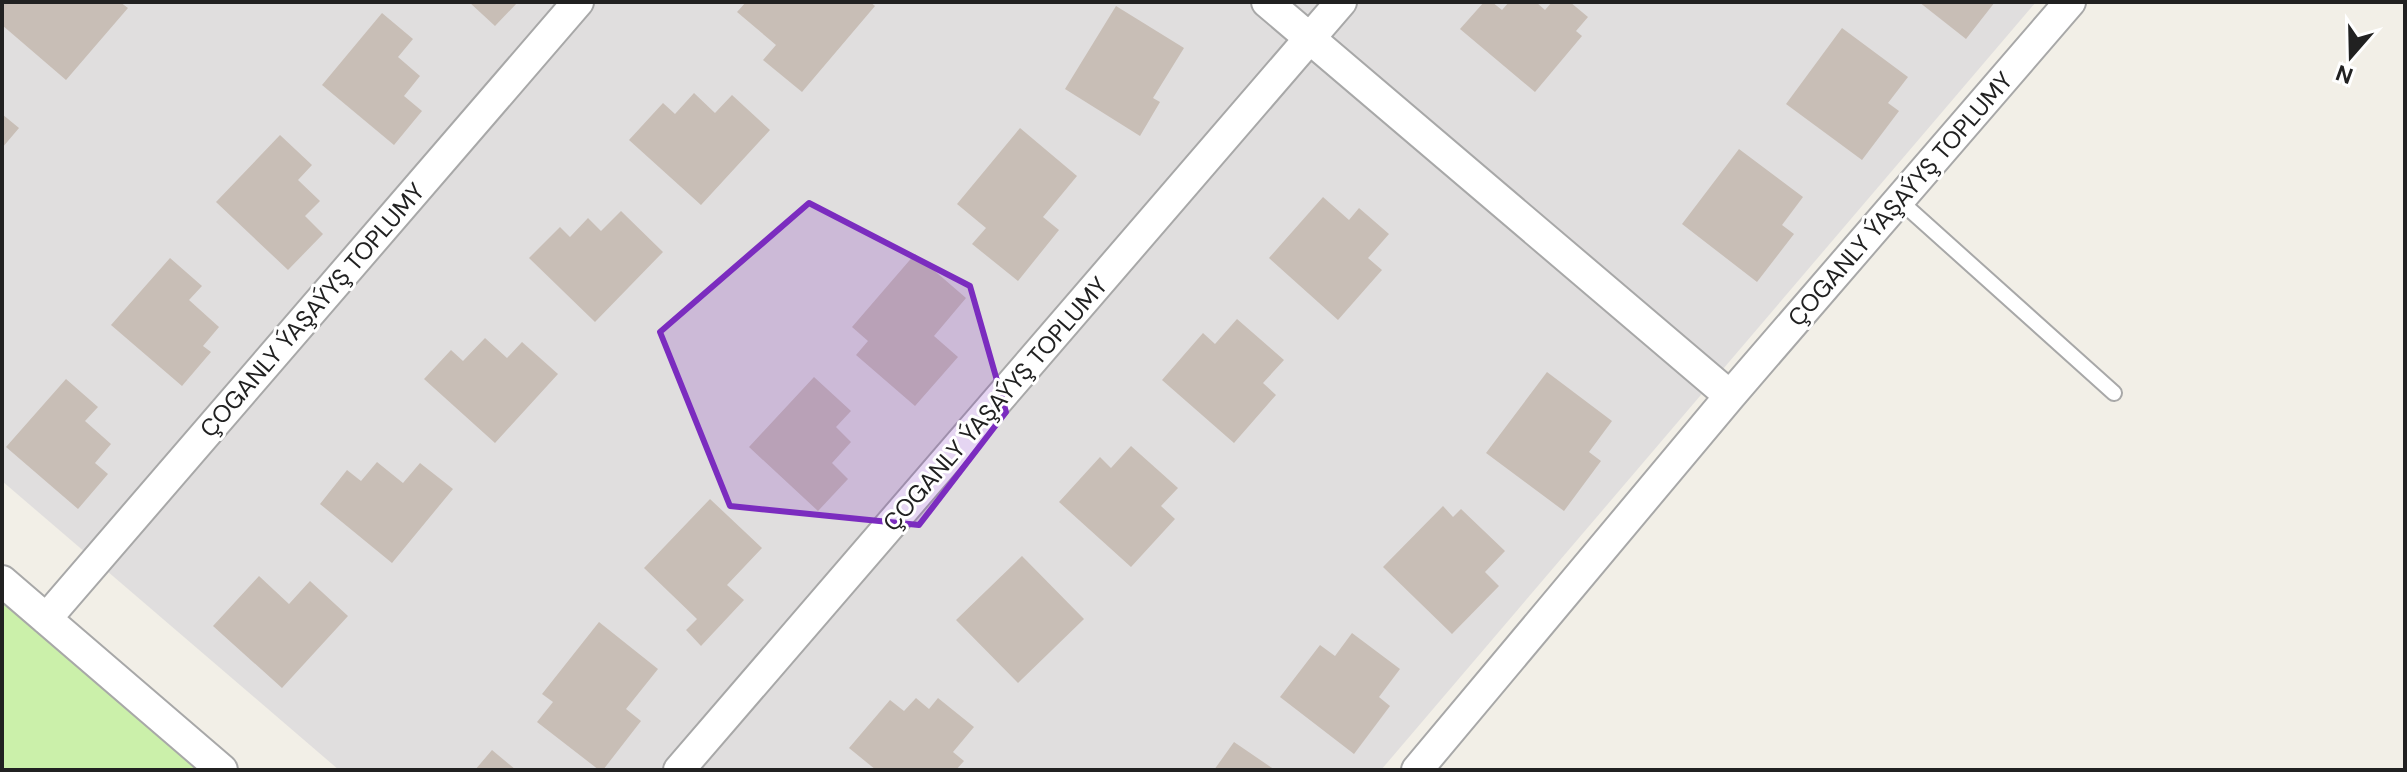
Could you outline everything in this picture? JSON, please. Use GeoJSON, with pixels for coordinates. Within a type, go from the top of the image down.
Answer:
{"type":"FeatureCollection","features":[{"type":"Feature","properties":{"kind":"street","name":"ÇOGANLY ÝAŞAÝYŞ TOPLUMY"},"geometry":{"type":"LineString","coordinates":[[46,619],[578,2]]}},
{"type":"Feature","properties":{"kind":"street"},"geometry":{"type":"LineString","coordinates":[[1267,2],[1730,396]]}},
{"type":"Feature","properties":{"kind":"street","name":"ÇOGANLY ÝAŞAÝYŞ TOPLUMY"},"geometry":{"type":"LineString","coordinates":[[679,770],[1341,2]]}},
{"type":"Feature","properties":{"kind":"street","name":"ÇOGANLY ÝAŞAÝYŞ TOPLUMY"},"geometry":{"type":"LineString","coordinates":[[1417,770],[1730,396],[2070,2]]}},
{"type":"Feature","properties":{"kind":"street"},"geometry":{"type":"LineString","coordinates":[[2,581],[222,770]]}},
{"type":"Feature","properties":{"kind":"lane"},"geometry":{"type":"LineString","coordinates":[[1899,200],[2114,393]]}},
{"type":"Feature","properties":{"kind":"highlighted area"},"geometry":{"type":"Polygon","coordinates":[[[809,203],[970,286],[1006,412],[919,525],[730,506],[660,332],[809,203]]]}},
{"type":"Feature","properties":{"kind":"shaded area"},"geometry":{"type":"Polygon","coordinates":[[[2,2],[2036,2],[1381,770],[339,770],[2,481],[2,2]]]}},
{"type":"Feature","properties":{"kind":"green space"},"geometry":{"type":"Polygon","coordinates":[[[2,599],[201,770],[2,770],[2,599]]]}},
{"type":"Feature","properties":{"kind":"building"},"geometry":{"type":"Polygon","coordinates":[[[3,2],[120,2],[128,8],[66,80],[2,25],[3,2]]]}},
{"type":"Feature","properties":{"kind":"building"},"geometry":{"type":"Polygon","coordinates":[[[469,2],[518,2],[495,26],[469,2]]]}},
{"type":"Feature","properties":{"kind":"building"},"geometry":{"type":"Polygon","coordinates":[[[746,2],[870,2],[875,6],[802,92],[763,60],[776,45],[737,12],[746,2]]]}},
{"type":"Feature","properties":{"kind":"building"},"geometry":{"type":"Polygon","coordinates":[[[1484,2],[1492,2],[1502,10],[1509,2],[1536,2],[1545,10],[1552,2],[1570,2],[1588,17],[1576,31],[1582,36],[1535,92],[1460,29],[1484,2]]]}},
{"type":"Feature","properties":{"kind":"building"},"geometry":{"type":"Polygon","coordinates":[[[1919,2],[1995,2],[1966,39],[1919,2]]]}},
{"type":"Feature","properties":{"kind":"building"},"geometry":{"type":"Polygon","coordinates":[[[1116,6],[1184,48],[1153,98],[1160,102],[1140,136],[1065,89],[1116,6]]]}},
{"type":"Feature","properties":{"kind":"building"},"geometry":{"type":"Polygon","coordinates":[[[382,13],[413,39],[398,57],[420,76],[404,96],[422,111],[394,145],[322,85],[382,13]]]}},
{"type":"Feature","properties":{"kind":"building"},"geometry":{"type":"Polygon","coordinates":[[[1842,28],[1908,77],[1888,103],[1899,111],[1862,160],[1786,104],[1842,28]]]}},
{"type":"Feature","properties":{"kind":"building"},"geometry":{"type":"Polygon","coordinates":[[[694,93],[715,113],[732,95],[770,130],[701,205],[629,140],[663,103],[675,114],[694,93]]]}},
{"type":"Feature","properties":{"kind":"building"},"geometry":{"type":"Polygon","coordinates":[[[2,114],[19,128],[2,148],[2,114]]]}},
{"type":"Feature","properties":{"kind":"building"},"geometry":{"type":"Polygon","coordinates":[[[1020,128],[1077,176],[1043,217],[1059,230],[1018,281],[972,244],[986,228],[957,204],[1020,128]]]}},
{"type":"Feature","properties":{"kind":"building"},"geometry":{"type":"Polygon","coordinates":[[[280,135],[312,165],[298,180],[320,201],[305,216],[323,234],[288,270],[216,202],[280,135]]]}},
{"type":"Feature","properties":{"kind":"building"},"geometry":{"type":"Polygon","coordinates":[[[1739,149],[1803,197],[1782,225],[1794,234],[1757,282],[1682,224],[1739,149]]]}},
{"type":"Feature","properties":{"kind":"building"},"geometry":{"type":"Polygon","coordinates":[[[1323,197],[1349,220],[1359,208],[1389,234],[1368,258],[1382,270],[1338,320],[1269,258],[1323,197]]]}},
{"type":"Feature","properties":{"kind":"building"},"geometry":{"type":"Polygon","coordinates":[[[621,211],[663,252],[595,322],[529,258],[560,227],[570,237],[588,218],[601,231],[621,211]]]}},
{"type":"Feature","properties":{"kind":"building"},"geometry":{"type":"Polygon","coordinates":[[[915,254],[966,298],[934,336],[958,357],[915,406],[856,355],[868,341],[852,327],[915,254]]]}},
{"type":"Feature","properties":{"kind":"building"},"geometry":{"type":"Polygon","coordinates":[[[170,258],[202,286],[189,300],[219,327],[203,346],[211,352],[182,386],[111,325],[170,258]]]}},
{"type":"Feature","properties":{"kind":"building"},"geometry":{"type":"Polygon","coordinates":[[[1237,319],[1284,360],[1263,383],[1276,395],[1234,443],[1162,380],[1203,333],[1215,344],[1237,319]]]}},
{"type":"Feature","properties":{"kind":"building"},"geometry":{"type":"Polygon","coordinates":[[[485,338],[507,358],[522,342],[558,374],[495,443],[424,379],[451,350],[463,361],[485,338]]]}},
{"type":"Feature","properties":{"kind":"building"},"geometry":{"type":"Polygon","coordinates":[[[1547,372],[1612,421],[1589,452],[1601,461],[1564,511],[1486,453],[1547,372]]]}},
{"type":"Feature","properties":{"kind":"building"},"geometry":{"type":"Polygon","coordinates":[[[814,377],[851,411],[836,427],[851,442],[832,463],[848,479],[818,511],[749,447],[814,377]]]}},
{"type":"Feature","properties":{"kind":"building"},"geometry":{"type":"Polygon","coordinates":[[[66,379],[98,407],[85,421],[111,444],[95,463],[108,474],[78,509],[6,447],[66,379]]]}},
{"type":"Feature","properties":{"kind":"building"},"geometry":{"type":"Polygon","coordinates":[[[1131,446],[1178,488],[1161,506],[1175,519],[1131,567],[1059,502],[1100,457],[1111,468],[1131,446]]]}},
{"type":"Feature","properties":{"kind":"building"},"geometry":{"type":"Polygon","coordinates":[[[377,462],[403,483],[420,463],[453,489],[392,563],[320,504],[347,470],[361,481],[377,462]]]}},
{"type":"Feature","properties":{"kind":"building"},"geometry":{"type":"Polygon","coordinates":[[[710,499],[762,548],[727,585],[744,600],[701,646],[686,630],[697,619],[644,568],[710,499]]]}},
{"type":"Feature","properties":{"kind":"building"},"geometry":{"type":"Polygon","coordinates":[[[1443,506],[1453,517],[1461,509],[1505,551],[1485,572],[1499,586],[1452,634],[1383,567],[1443,506]]]}},
{"type":"Feature","properties":{"kind":"building"},"geometry":{"type":"Polygon","coordinates":[[[1022,556],[1084,619],[1018,683],[956,620],[1022,556]]]}},
{"type":"Feature","properties":{"kind":"building"},"geometry":{"type":"Polygon","coordinates":[[[259,576],[289,604],[310,581],[348,616],[282,688],[213,626],[259,576]]]}},
{"type":"Feature","properties":{"kind":"building"},"geometry":{"type":"Polygon","coordinates":[[[599,622],[658,669],[626,709],[641,721],[603,770],[537,722],[553,702],[542,694],[599,622]]]}},
{"type":"Feature","properties":{"kind":"building"},"geometry":{"type":"Polygon","coordinates":[[[1352,633],[1400,669],[1379,697],[1390,706],[1354,754],[1280,697],[1320,645],[1335,656],[1352,633]]]}},
{"type":"Feature","properties":{"kind":"building"},"geometry":{"type":"Polygon","coordinates":[[[916,698],[929,709],[938,698],[974,727],[953,752],[964,761],[956,770],[876,770],[849,748],[890,700],[904,711],[916,698]]]}},
{"type":"Feature","properties":{"kind":"building"},"geometry":{"type":"Polygon","coordinates":[[[1234,742],[1275,770],[1214,770],[1234,742]]]}},
{"type":"Feature","properties":{"kind":"building"},"geometry":{"type":"Polygon","coordinates":[[[492,750],[516,770],[475,770],[492,750]]]}}]}
